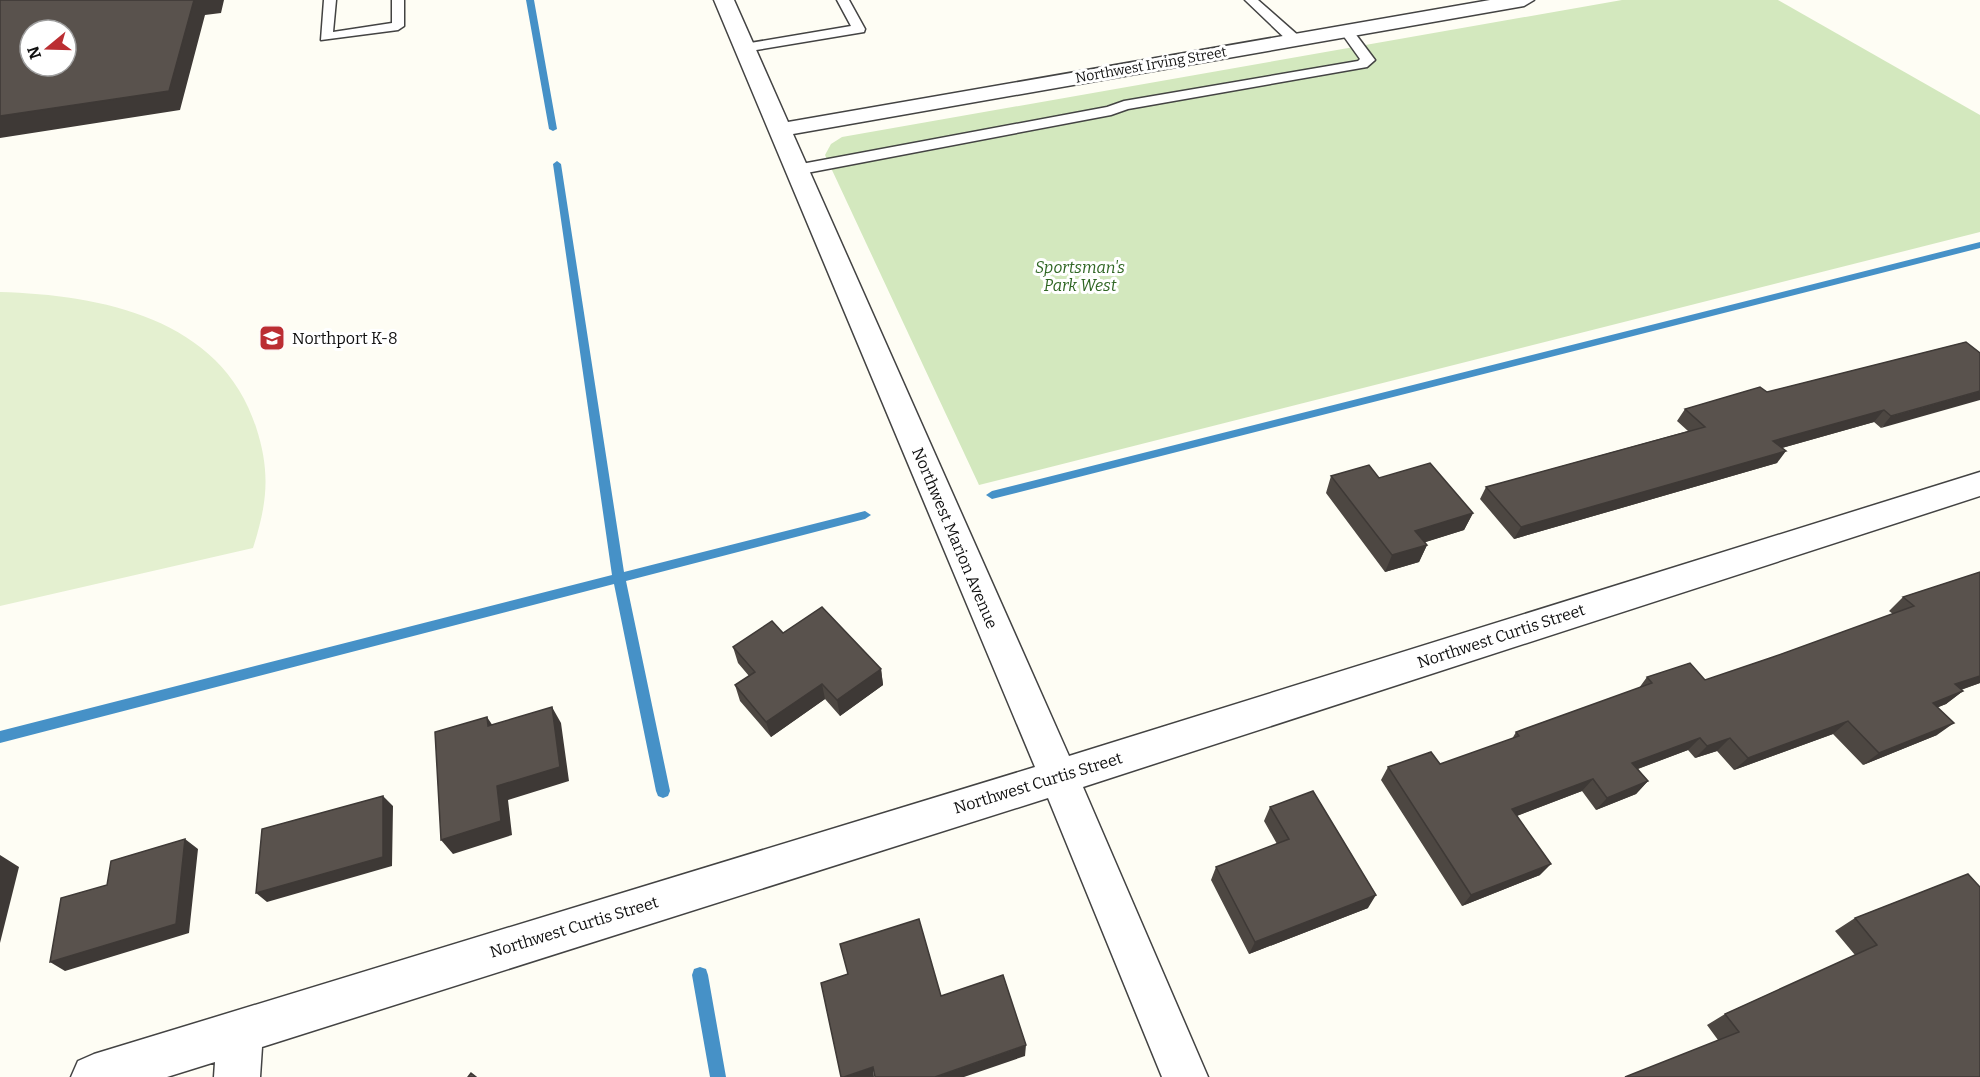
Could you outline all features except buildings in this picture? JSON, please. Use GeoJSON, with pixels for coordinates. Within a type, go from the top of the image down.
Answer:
{"type":"FeatureCollection","features":[{"type":"Feature","properties":{"kind":"street","name":"Northwest Marion Avenue"},"geometry":{"type":"LineString","coordinates":[[724,0],[1059,777],[1185,1077]]}},
{"type":"Feature","properties":{"kind":"street","name":"Northwest Irving Street"},"geometry":{"type":"LineString","coordinates":[[779,130],[1524,0]]}},
{"type":"Feature","properties":{"kind":"street","name":"Northwest Curtis Street"},"geometry":{"type":"LineString","coordinates":[[94,1077],[1059,777],[1980,484]]}},
{"type":"Feature","properties":{"kind":"street"},"geometry":{"type":"LineString","coordinates":[[237,1077],[241,1031]]}},
{"type":"Feature","properties":{"kind":"lane"},"geometry":{"type":"LineString","coordinates":[[330,0],[326,36],[398,26],[398,0]]}},
{"type":"Feature","properties":{"kind":"lane"},"geometry":{"type":"LineString","coordinates":[[744,48],[859,29],[843,0]]}},
{"type":"Feature","properties":{"kind":"lane"},"geometry":{"type":"LineString","coordinates":[[1251,0],[1295,40]]}},
{"type":"Feature","properties":{"kind":"lane"},"geometry":{"type":"LineString","coordinates":[[796,170],[1111,111],[1124,105],[1362,64],[1368,60],[1346,31]]}},
{"type":"Feature","properties":{"kind":"green space","name":"Sportsman's Park West"},"geometry":{"type":"Polygon","coordinates":[[[1622,0],[1778,0],[1980,115],[1980,232],[979,485],[825,155],[831,144],[842,137],[1622,0]]]}},
{"type":"Feature","properties":{"kind":"green space"},"geometry":{"type":"Polygon","coordinates":[[[0,292],[78,299],[116,307],[153,320],[186,337],[215,360],[239,390],[261,444],[265,474],[264,503],[253,548],[0,606],[0,292]]]}},
{"type":"Feature","properties":{"kind":"waterway"},"geometry":{"type":"LineString","coordinates":[[530,0],[553,129]]}},
{"type":"Feature","properties":{"kind":"waterway"},"geometry":{"type":"LineString","coordinates":[[557,164],[619,578]]}},
{"type":"Feature","properties":{"kind":"waterway"},"geometry":{"type":"LineString","coordinates":[[992,495],[1980,245]]}},
{"type":"Feature","properties":{"kind":"waterway"},"geometry":{"type":"LineString","coordinates":[[619,578],[865,515]]}},
{"type":"Feature","properties":{"kind":"waterway"},"geometry":{"type":"LineString","coordinates":[[0,737],[619,578]]}},
{"type":"Feature","properties":{"kind":"waterway"},"geometry":{"type":"LineString","coordinates":[[619,578],[663,791]]}},
{"type":"Feature","properties":{"kind":"waterway"},"geometry":{"type":"LineString","coordinates":[[700,975],[718,1077]]}},
{"type":"Feature","properties":{"kind":"place","name":"Northport K-8"},"geometry":{"type":"Point","coordinates":[272,338]}}]}
